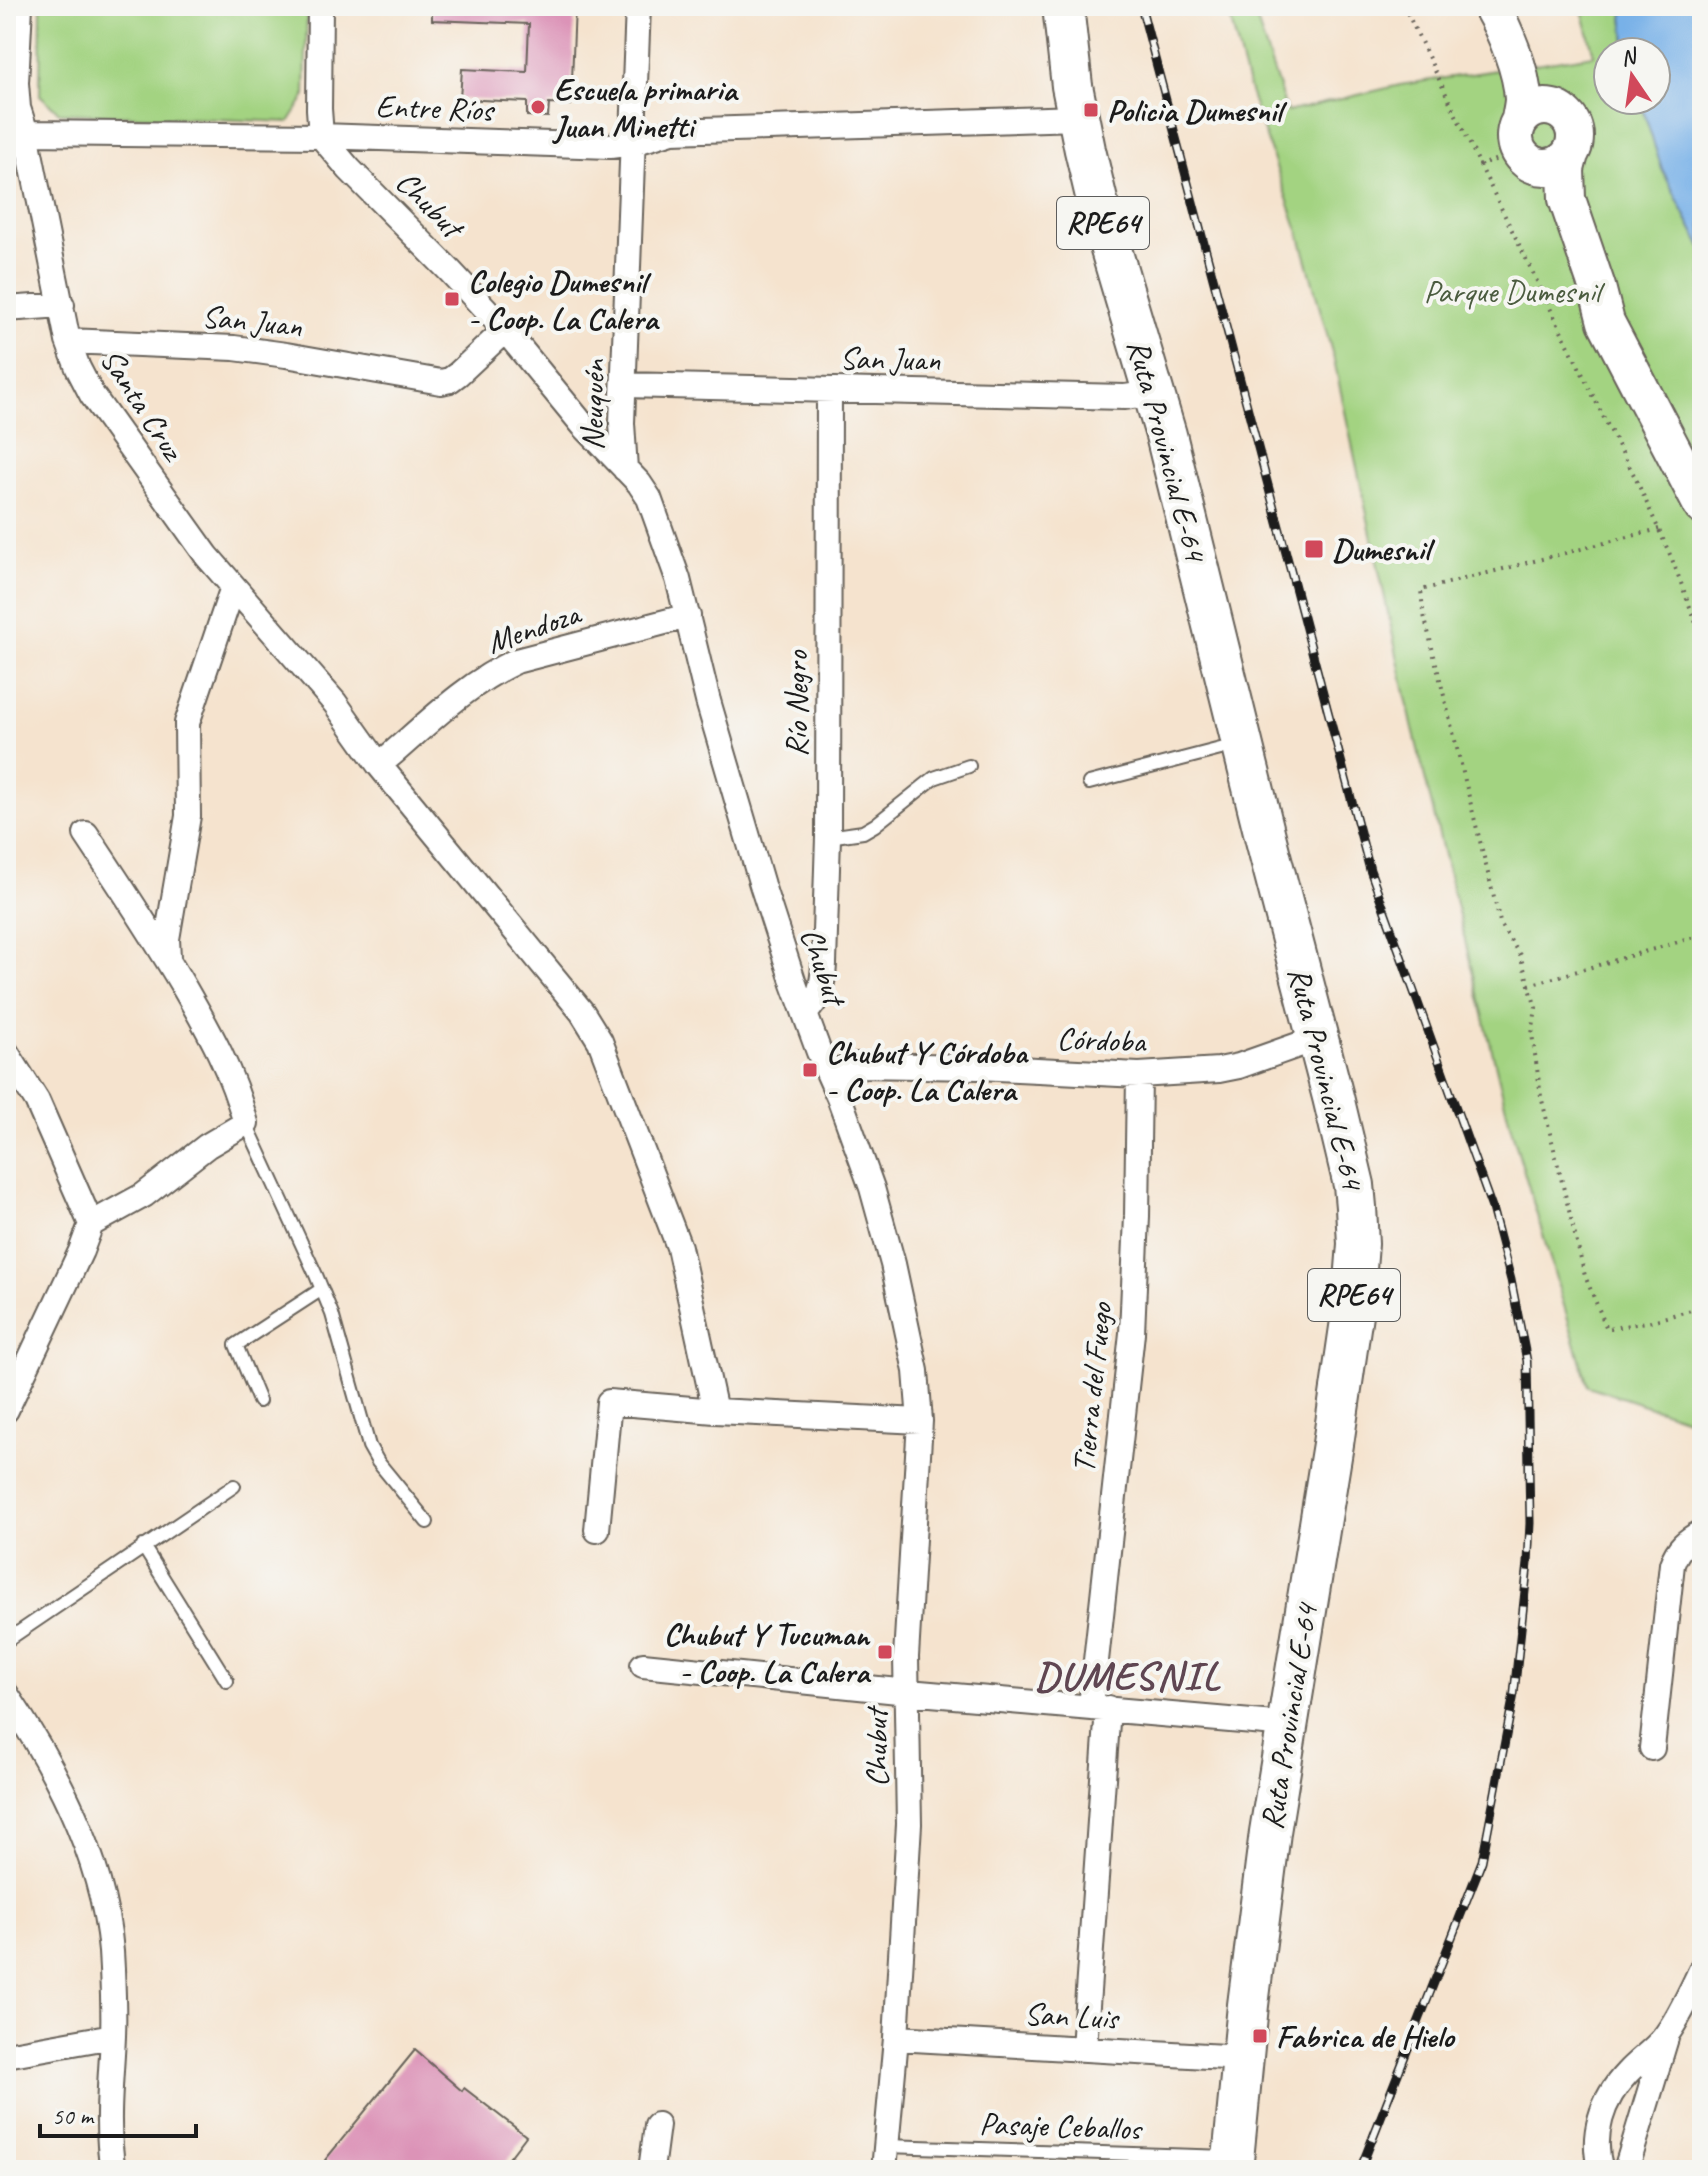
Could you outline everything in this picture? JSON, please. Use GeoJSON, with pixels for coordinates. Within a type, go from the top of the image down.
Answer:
{"type":"FeatureCollection","features":[{"type":"Feature","properties":{"kind":"main road","name":"Ruta Provincial E-64"},"geometry":{"type":"LineString","coordinates":[[1063,6],[1072,86],[1099,209],[1154,393],[1354,1185],[1358,1244],[1353,1307],[1270,1832],[1232,2164]]}},
{"type":"Feature","properties":{"kind":"street","name":"Santa Cruz"},"geometry":{"type":"LineString","coordinates":[[20,6],[16,83],[18,108],[26,133],[68,341],[78,368],[92,395],[207,556],[335,703],[379,765],[582,1012],[600,1041],[679,1247],[715,1411]]}},
{"type":"Feature","properties":{"kind":"street"},"geometry":{"type":"LineString","coordinates":[[320,6],[321,136]]}},
{"type":"Feature","properties":{"kind":"street","name":"Neuquén"},"geometry":{"type":"LineString","coordinates":[[625,469],[622,423],[638,6]]}},
{"type":"Feature","properties":{"kind":"street"},"geometry":{"type":"LineString","coordinates":[[1491,6],[1499,18],[1539,139],[1567,199],[1606,322],[1702,506]]}},
{"type":"Feature","properties":{"kind":"street","name":"Entre Ríos"},"geometry":{"type":"LineString","coordinates":[[26,133],[321,136],[610,146],[633,143],[672,131],[1078,118]]}},
{"type":"Feature","properties":{"kind":"street","name":"Chubut"},"geometry":{"type":"LineString","coordinates":[[321,136],[505,330],[583,425],[639,483],[657,515],[678,579],[715,728],[762,885],[805,1013],[872,1188],[896,1275],[916,1371],[920,1421],[906,1657],[909,1824],[885,2158]]}},
{"type":"Feature","properties":{"kind":"street"},"geometry":{"type":"LineString","coordinates":[[6,309],[62,305]]}},
{"type":"Feature","properties":{"kind":"street","name":"San Juan"},"geometry":{"type":"LineString","coordinates":[[68,341],[234,348],[441,382],[458,374],[505,330]]}},
{"type":"Feature","properties":{"kind":"street","name":"San Juan"},"geometry":{"type":"LineString","coordinates":[[625,385],[1125,397],[1154,393]]}},
{"type":"Feature","properties":{"kind":"street","name":"Río Negro"},"geometry":{"type":"LineString","coordinates":[[805,1013],[817,1001],[823,983],[828,837],[829,390]]}},
{"type":"Feature","properties":{"kind":"street"},"geometry":{"type":"LineString","coordinates":[[168,958],[167,939],[188,816],[187,723],[233,587]]}},
{"type":"Feature","properties":{"kind":"street","name":"Mendoza"},"geometry":{"type":"LineString","coordinates":[[379,765],[467,690],[501,668],[516,661],[688,616]]}},
{"type":"Feature","properties":{"kind":"street"},"geometry":{"type":"LineString","coordinates":[[8,1400],[81,1251],[91,1224],[144,1195],[207,1146],[246,1123],[223,1056],[168,958],[86,834]]}},
{"type":"Feature","properties":{"kind":"street","name":"Córdoba"},"geometry":{"type":"LineString","coordinates":[[829,1073],[857,1065],[1139,1075],[1219,1070],[1318,1038]]}},
{"type":"Feature","properties":{"kind":"street"},"geometry":{"type":"LineString","coordinates":[[6,1052],[37,1101],[91,1224]]}},
{"type":"Feature","properties":{"kind":"street","name":"Tierra del Fuego"},"geometry":{"type":"LineString","coordinates":[[1084,2048],[1099,1707],[1132,1333],[1139,1075]]}},
{"type":"Feature","properties":{"kind":"street"},"geometry":{"type":"LineString","coordinates":[[597,1530],[609,1402],[715,1411],[920,1421]]}},
{"type":"Feature","properties":{"kind":"street"},"geometry":{"type":"LineString","coordinates":[[1652,1748],[1672,1564],[1676,1552],[1688,1539],[1702,1532]]}},
{"type":"Feature","properties":{"kind":"street"},"geometry":{"type":"LineString","coordinates":[[643,1665],[1286,1725]]}},
{"type":"Feature","properties":{"kind":"street"},"geometry":{"type":"LineString","coordinates":[[10,1708],[51,1765],[82,1834],[108,1921],[113,2036],[108,2108],[113,2170]]}},
{"type":"Feature","properties":{"kind":"street"},"geometry":{"type":"LineString","coordinates":[[1601,2170],[1596,2144],[1601,2115],[1609,2095],[1664,2038],[1702,1968]]}},
{"type":"Feature","properties":{"kind":"street"},"geometry":{"type":"LineString","coordinates":[[1626,2170],[1668,2032]]}},
{"type":"Feature","properties":{"kind":"street"},"geometry":{"type":"LineString","coordinates":[[6,2055],[113,2036]]}},
{"type":"Feature","properties":{"kind":"street","name":"San Luis"},"geometry":{"type":"LineString","coordinates":[[896,2038],[1242,2058]]}},
{"type":"Feature","properties":{"kind":"street"},"geometry":{"type":"LineString","coordinates":[[651,2170],[657,2125]]}},
{"type":"Feature","properties":{"kind":"lane"},"geometry":{"type":"LineString","coordinates":[[1089,783],[1243,743]]}},
{"type":"Feature","properties":{"kind":"lane"},"geometry":{"type":"LineString","coordinates":[[828,837],[863,832],[934,778],[969,766]]}},
{"type":"Feature","properties":{"kind":"lane"},"geometry":{"type":"LineString","coordinates":[[246,1123],[332,1314],[369,1446],[378,1462],[427,1522]]}},
{"type":"Feature","properties":{"kind":"lane"},"geometry":{"type":"LineString","coordinates":[[259,1401],[236,1345],[322,1289]]}},
{"type":"Feature","properties":{"kind":"lane"},"geometry":{"type":"LineString","coordinates":[[6,1641],[234,1486]]}},
{"type":"Feature","properties":{"kind":"lane"},"geometry":{"type":"LineString","coordinates":[[143,1546],[227,1681]]}},
{"type":"Feature","properties":{"kind":"lane","name":"Pasaje Ceballos"},"geometry":{"type":"LineString","coordinates":[[885,2158],[1232,2164]]}},
{"type":"Feature","properties":{"kind":"path"},"geometry":{"type":"LineString","coordinates":[[1404,6],[1635,477],[1672,559],[1701,636]]}},
{"type":"Feature","properties":{"kind":"path"},"geometry":{"type":"LineString","coordinates":[[1480,165],[1539,139]]}},
{"type":"Feature","properties":{"kind":"path"},"geometry":{"type":"LineString","coordinates":[[1659,529],[1421,590],[1426,625],[1501,926],[1520,955],[1536,1008],[1532,1034],[1541,1096],[1585,1276],[1607,1329],[1702,1307]]}},
{"type":"Feature","properties":{"kind":"path"},"geometry":{"type":"LineString","coordinates":[[1702,921],[1698,924],[1702,945]]}},
{"type":"Feature","properties":{"kind":"path"},"geometry":{"type":"LineString","coordinates":[[1529,985],[1699,936]]}},
{"type":"Feature","properties":{"kind":"green space"},"geometry":{"type":"Polygon","coordinates":[[[41,6],[307,6],[305,97],[289,122],[60,113],[40,95],[41,6]]]}},
{"type":"Feature","properties":{"kind":"green space","name":"Parque Dumesnil"},"geometry":{"type":"Polygon","coordinates":[[[1227,6],[1252,6],[1287,112],[1400,85],[1592,55],[1592,116],[1645,116],[1662,169],[1702,248],[1702,1424],[1588,1386],[1511,1128],[1412,725],[1334,360],[1300,236],[1248,86],[1227,6]]]}},
{"type":"Feature","properties":{"kind":"green space","name":"Parque Dumesnil"},"geometry":{"type":"Polygon","coordinates":[[[1581,6],[1622,6],[1625,36],[1592,36],[1592,47],[1581,6]]]}},
{"type":"Feature","properties":{"kind":"water"},"geometry":{"type":"Polygon","coordinates":[[[1622,6],[1702,6],[1702,248],[1662,169],[1645,116],[1672,116],[1672,36],[1625,36],[1622,6]]]}},
{"type":"Feature","properties":{"kind":"building"},"geometry":{"type":"Polygon","coordinates":[[[432,6],[575,6],[571,105],[549,104],[548,117],[527,116],[527,102],[460,99],[462,69],[527,72],[529,24],[432,20],[432,6]]]}},
{"type":"Feature","properties":{"kind":"building"},"geometry":{"type":"Polygon","coordinates":[[[415,2050],[462,2091],[464,2088],[526,2136],[500,2170],[337,2170],[325,2160],[415,2050]]]}},
{"type":"Feature","properties":{"kind":"railway"},"geometry":{"type":"LineString","coordinates":[[1141,6],[1370,870],[1492,1208],[1511,1280],[1527,1361],[1528,1563],[1514,1694],[1482,1861],[1360,2170]]}},
{"type":"Feature","properties":{"kind":"place","name":"Escuela primaria Juan Minetti"},"geometry":{"type":"Point","coordinates":[538,107]}},
{"type":"Feature","properties":{"kind":"place","name":"Policia Dumesnil"},"geometry":{"type":"Point","coordinates":[1091,110]}},
{"type":"Feature","properties":{"kind":"place","name":"Colegio Dumesnil - Coop. La Calera"},"geometry":{"type":"Point","coordinates":[452,299]}},
{"type":"Feature","properties":{"kind":"place","name":"Dumesnil"},"geometry":{"type":"Point","coordinates":[1314,549]}},
{"type":"Feature","properties":{"kind":"place","name":"Chubut Y Córdoba - Coop. La Calera"},"geometry":{"type":"Point","coordinates":[810,1070]}},
{"type":"Feature","properties":{"kind":"place","name":"Chubut Y Tucuman - Coop. La Calera"},"geometry":{"type":"Point","coordinates":[885,1652]}},
{"type":"Feature","properties":{"kind":"place","name":"Fabrica de Hielo"},"geometry":{"type":"Point","coordinates":[1260,2036]}},
{"type":"Feature","properties":{"kind":"district","name":"DUMESNIL"},"geometry":{"type":"Point","coordinates":[1128,1676]}}]}
